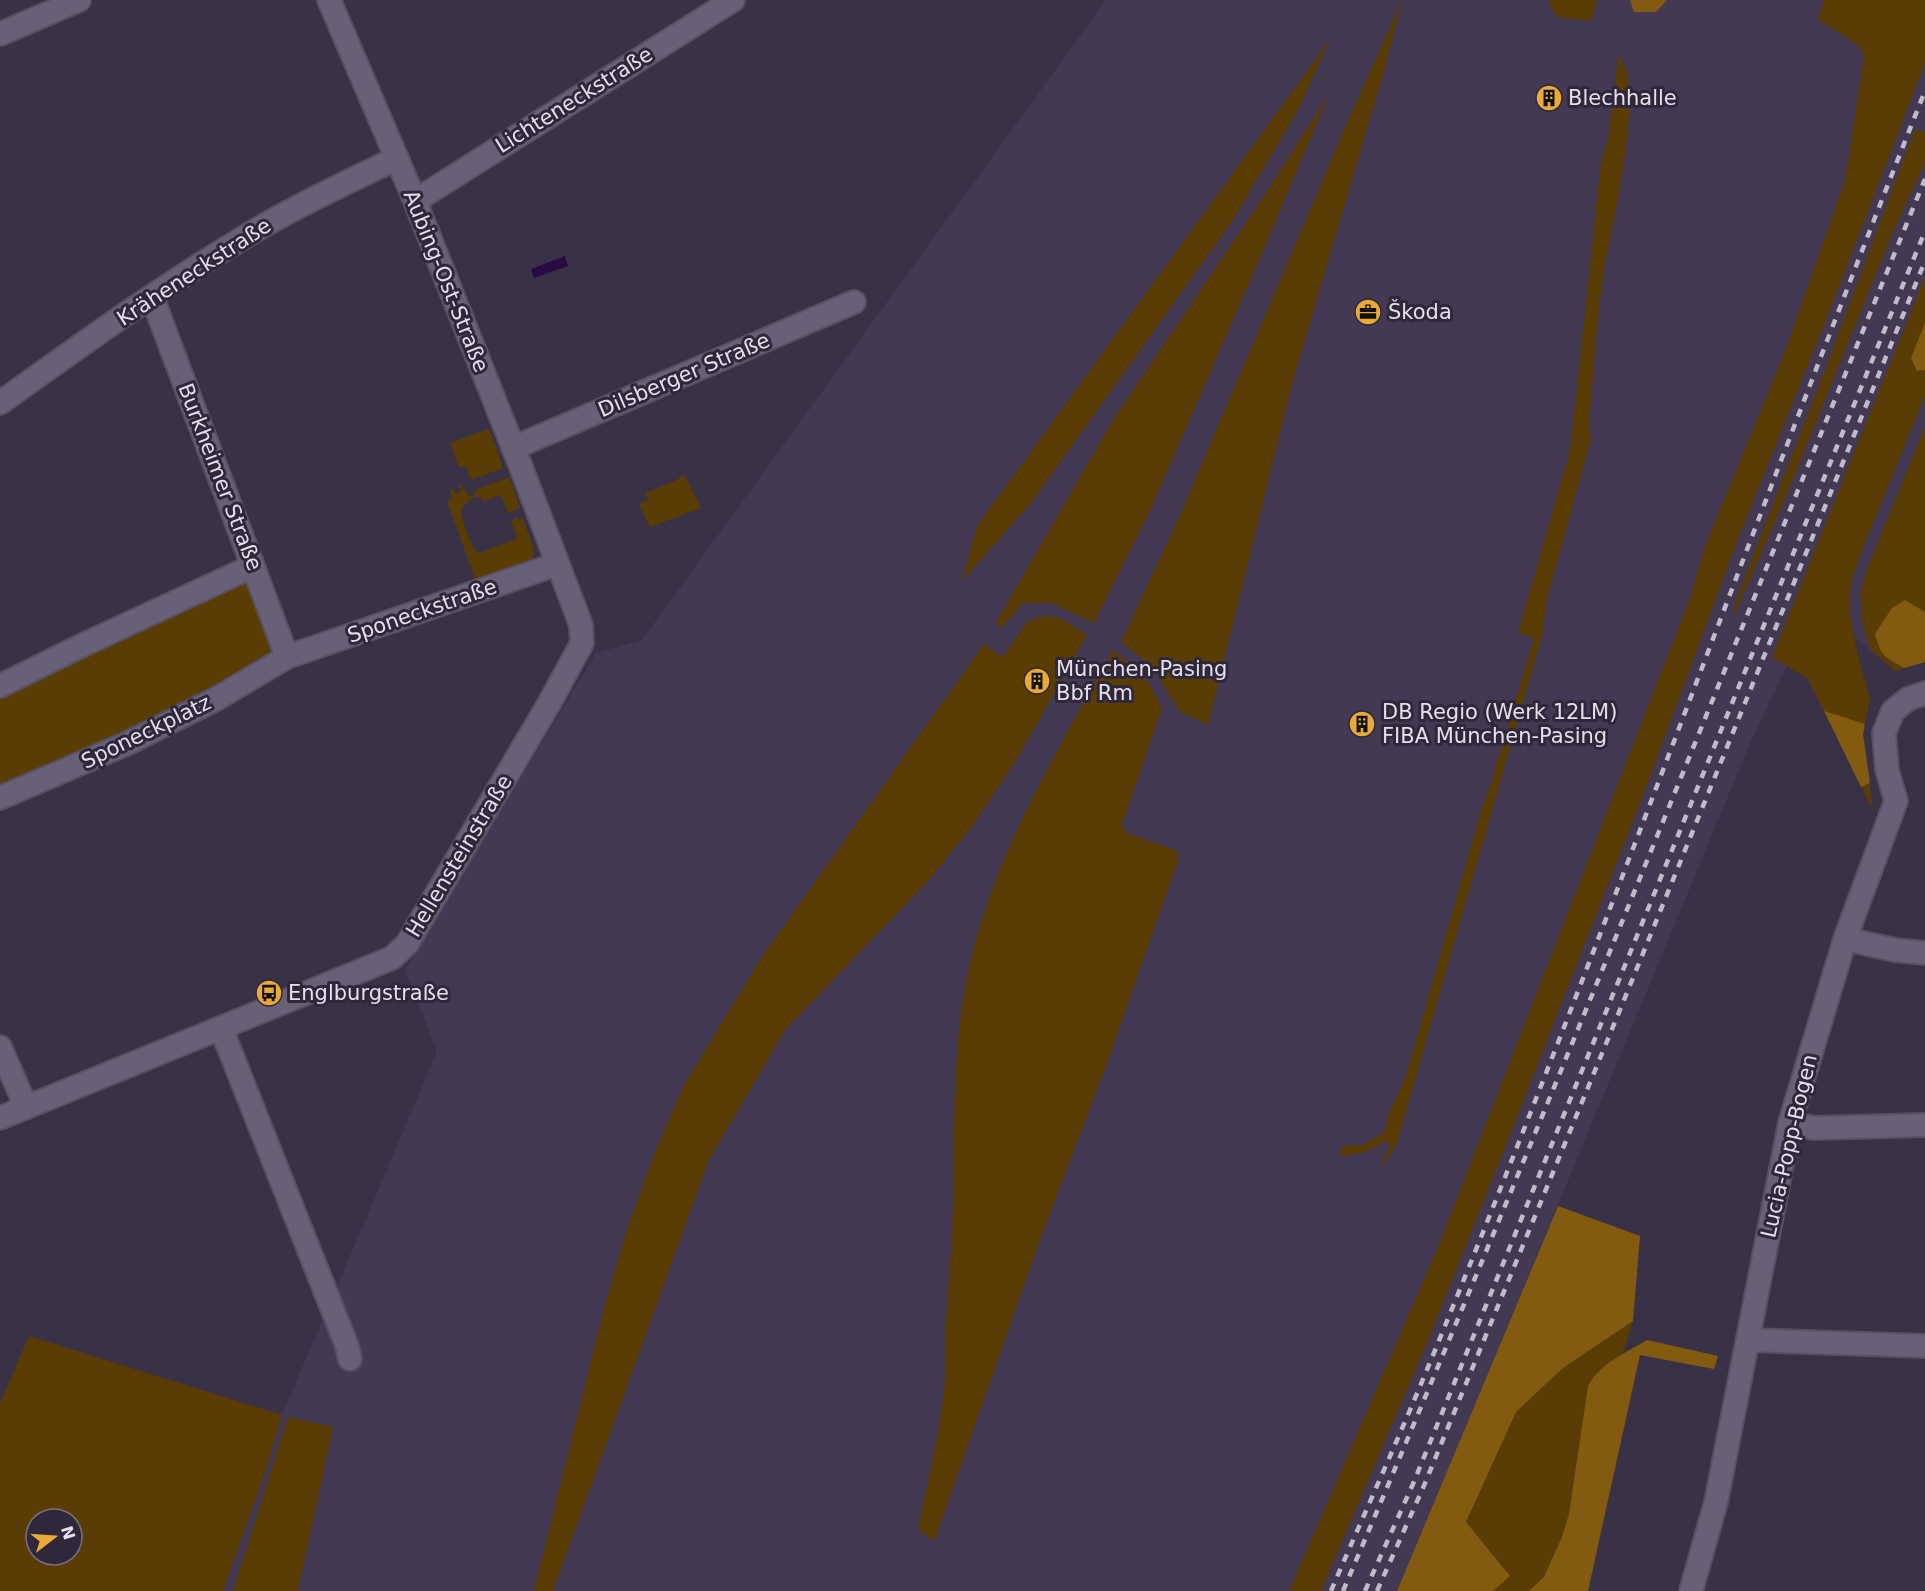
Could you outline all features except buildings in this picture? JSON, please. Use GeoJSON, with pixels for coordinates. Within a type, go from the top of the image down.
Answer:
{"type":"FeatureCollection","features":[{"type":"Feature","properties":{"kind":"street"},"geometry":{"type":"LineString","coordinates":[[0,34],[79,0]]}},
{"type":"Feature","properties":{"kind":"street","name":"Aubing-Ost-Straße"},"geometry":{"type":"LineString","coordinates":[[329,0],[415,201],[557,564]]}},
{"type":"Feature","properties":{"kind":"street","name":"Lichteneckstraße"},"geometry":{"type":"LineString","coordinates":[[415,201],[734,0]]}},
{"type":"Feature","properties":{"kind":"street","name":"Kräheneckstraße"},"geometry":{"type":"LineString","coordinates":[[0,403],[152,297],[235,243],[300,205],[397,158]]}},
{"type":"Feature","properties":{"kind":"street","name":"Burkheimer Straße"},"geometry":{"type":"LineString","coordinates":[[152,297],[287,657]]}},
{"type":"Feature","properties":{"kind":"street","name":"Dilsberger Straße"},"geometry":{"type":"LineString","coordinates":[[513,448],[854,302]]}},
{"type":"Feature","properties":{"kind":"street","name":"Sponeckstraße"},"geometry":{"type":"LineString","coordinates":[[287,657],[557,564]]}},
{"type":"Feature","properties":{"kind":"street","name":"Hellensteinstraße"},"geometry":{"type":"LineString","coordinates":[[0,1118],[392,958],[407,944],[550,702],[582,643],[581,625],[557,564]]}},
{"type":"Feature","properties":{"kind":"street"},"geometry":{"type":"LineString","coordinates":[[0,686],[253,566]]}},
{"type":"Feature","properties":{"kind":"street","name":"Sponeckplatz"},"geometry":{"type":"LineString","coordinates":[[0,798],[128,743],[216,699],[287,657]]}},
{"type":"Feature","properties":{"kind":"street","name":"Lucia-Popp-Bogen"},"geometry":{"type":"LineString","coordinates":[[1691,1591],[1716,1502],[1790,1123],[1845,939],[1896,801],[1887,770],[1884,733],[1893,711],[1908,699],[1925,693]]}},
{"type":"Feature","properties":{"kind":"street"},"geometry":{"type":"LineString","coordinates":[[1845,939],[1895,950],[1925,953]]}},
{"type":"Feature","properties":{"kind":"street"},"geometry":{"type":"LineString","coordinates":[[221,1028],[343,1336],[350,1359]]}},
{"type":"Feature","properties":{"kind":"street"},"geometry":{"type":"LineString","coordinates":[[0,1047],[26,1107]]}},
{"type":"Feature","properties":{"kind":"street"},"geometry":{"type":"LineString","coordinates":[[1790,1123],[1814,1128],[1925,1125]]}},
{"type":"Feature","properties":{"kind":"street"},"geometry":{"type":"LineString","coordinates":[[1748,1340],[1925,1346]]}},
{"type":"Feature","properties":{"kind":"shaded area"},"geometry":{"type":"Polygon","coordinates":[[[1106,0],[1925,0],[1925,662],[1895,671],[1816,605],[1751,741],[1397,1591],[223,1591],[265,1473],[282,1415],[437,1052],[405,970],[596,653],[642,640],[1106,0]]]}},
{"type":"Feature","properties":{"kind":"shaded area"},"geometry":{"type":"Polygon","coordinates":[[[1402,0],[1385,68],[1293,380],[1208,725],[1180,712],[1152,666],[1121,642],[1180,515],[1347,123],[1402,0]]]}},
{"type":"Feature","properties":{"kind":"shaded area"},"geometry":{"type":"Polygon","coordinates":[[[1549,0],[1597,0],[1590,21],[1557,17],[1549,0]]]}},
{"type":"Feature","properties":{"kind":"shaded area"},"geometry":{"type":"Polygon","coordinates":[[[1630,0],[1667,0],[1656,12],[1634,12],[1630,0]]]}},
{"type":"Feature","properties":{"kind":"shaded area"},"geometry":{"type":"Polygon","coordinates":[[[1824,0],[1925,0],[1925,63],[1830,310],[1738,539],[1645,790],[1426,1345],[1321,1591],[1289,1591],[1438,1247],[1690,598],[1705,546],[1785,351],[1845,180],[1863,52],[1856,44],[1818,19],[1824,0]]]}},
{"type":"Feature","properties":{"kind":"shaded area"},"geometry":{"type":"Polygon","coordinates":[[[1331,38],[1298,110],[1231,223],[1031,503],[962,581],[977,526],[1331,38]]]}},
{"type":"Feature","properties":{"kind":"shaded area"},"geometry":{"type":"Polygon","coordinates":[[[1618,56],[1626,71],[1629,95],[1628,125],[1599,309],[1589,422],[1591,439],[1546,602],[1543,633],[1397,1143],[1380,1170],[1390,1143],[1387,1141],[1362,1153],[1340,1156],[1342,1146],[1363,1145],[1382,1134],[1389,1112],[1405,1079],[1483,804],[1534,638],[1518,633],[1570,451],[1601,162],[1608,138],[1618,56]]]}},
{"type":"Feature","properties":{"kind":"shaded area"},"geometry":{"type":"Polygon","coordinates":[[[1329,94],[1148,515],[1094,623],[1051,603],[1023,603],[1002,627],[995,624],[1113,420],[1264,196],[1329,94]]]}},
{"type":"Feature","properties":{"kind":"shaded area"},"geometry":{"type":"Polygon","coordinates":[[[1915,129],[1925,132],[1925,163],[1892,234],[1791,484],[1734,616],[1735,603],[1915,129]]]}},
{"type":"Feature","properties":{"kind":"shaded area"},"geometry":{"type":"Polygon","coordinates":[[[565,256],[568,266],[534,278],[531,269],[565,256]]]}},
{"type":"Feature","properties":{"kind":"shaded area"},"geometry":{"type":"Polygon","coordinates":[[[1925,277],[1925,396],[1851,582],[1849,610],[1870,699],[1863,734],[1873,811],[1808,679],[1772,657],[1925,277]]]}},
{"type":"Feature","properties":{"kind":"shaded area"},"geometry":{"type":"Polygon","coordinates":[[[1925,323],[1925,370],[1917,371],[1911,358],[1925,323]]]}},
{"type":"Feature","properties":{"kind":"shaded area"},"geometry":{"type":"Polygon","coordinates":[[[1925,427],[1925,612],[1905,600],[1893,662],[1904,668],[1895,671],[1871,650],[1863,627],[1860,596],[1866,571],[1925,427]]]}},
{"type":"Feature","properties":{"kind":"shaded area"},"geometry":{"type":"Polygon","coordinates":[[[489,429],[503,468],[471,480],[465,465],[459,468],[452,442],[489,429]]]}},
{"type":"Feature","properties":{"kind":"shaded area"},"geometry":{"type":"Polygon","coordinates":[[[684,474],[701,508],[650,527],[639,504],[648,500],[645,493],[677,480],[684,474]]]}},
{"type":"Feature","properties":{"kind":"shaded area"},"geometry":{"type":"Polygon","coordinates":[[[509,477],[520,507],[508,514],[501,495],[484,501],[474,497],[463,507],[464,524],[474,549],[479,553],[517,539],[511,520],[518,517],[519,520],[523,518],[534,550],[532,561],[476,582],[447,501],[452,498],[450,490],[459,493],[461,490],[458,485],[460,484],[470,497],[474,495],[475,490],[509,477]]]}},
{"type":"Feature","properties":{"kind":"shaded area"},"geometry":{"type":"Polygon","coordinates":[[[253,576],[281,655],[111,743],[109,738],[89,746],[91,752],[0,793],[0,697],[253,576]]]}},
{"type":"Feature","properties":{"kind":"shaded area"},"geometry":{"type":"Polygon","coordinates":[[[1905,600],[1925,612],[1925,662],[1904,668],[1885,655],[1875,634],[1892,608],[1905,600]]]}},
{"type":"Feature","properties":{"kind":"shaded area"},"geometry":{"type":"Polygon","coordinates":[[[1044,616],[1058,617],[1087,635],[1015,762],[971,828],[928,881],[785,1030],[709,1160],[553,1591],[534,1591],[606,1300],[629,1223],[657,1147],[684,1085],[763,955],[984,644],[1003,657],[1027,622],[1044,616]]]}},
{"type":"Feature","properties":{"kind":"shaded area"},"geometry":{"type":"Polygon","coordinates":[[[1113,650],[1142,675],[1162,708],[1122,825],[1127,833],[1178,851],[1177,863],[1109,1058],[1041,1237],[934,1542],[918,1529],[937,1436],[945,1380],[957,1059],[965,989],[972,954],[998,874],[1015,835],[1052,760],[1113,650]]]}},
{"type":"Feature","properties":{"kind":"shaded area"},"geometry":{"type":"Polygon","coordinates":[[[1824,711],[1865,724],[1863,734],[1870,783],[1861,787],[1824,711]]]}},
{"type":"Feature","properties":{"kind":"shaded area"},"geometry":{"type":"Polygon","coordinates":[[[1558,1206],[1640,1236],[1633,1321],[1563,1368],[1516,1412],[1466,1522],[1510,1576],[1493,1591],[1397,1591],[1558,1206]]]}},
{"type":"Feature","properties":{"kind":"shaded area"},"geometry":{"type":"Polygon","coordinates":[[[1633,1321],[1617,1372],[1571,1591],[1493,1591],[1509,1575],[1466,1522],[1516,1412],[1563,1368],[1633,1321]]]}},
{"type":"Feature","properties":{"kind":"shaded area"},"geometry":{"type":"Polygon","coordinates":[[[29,1336],[282,1415],[265,1473],[223,1591],[0,1591],[0,1403],[29,1336]]]}},
{"type":"Feature","properties":{"kind":"shaded area"},"geometry":{"type":"Polygon","coordinates":[[[1647,1340],[1718,1356],[1714,1369],[1640,1355],[1588,1591],[1529,1591],[1544,1577],[1562,1537],[1569,1514],[1588,1386],[1606,1365],[1647,1340]]]}},
{"type":"Feature","properties":{"kind":"shaded area"},"geometry":{"type":"Polygon","coordinates":[[[288,1417],[333,1427],[298,1591],[233,1591],[288,1417]]]}},
{"type":"Feature","properties":{"kind":"railway"},"geometry":{"type":"LineString","coordinates":[[1331,1591],[1419,1389],[1558,1044],[1925,91]]}},
{"type":"Feature","properties":{"kind":"railway"},"geometry":{"type":"LineString","coordinates":[[1343,1591],[1564,1063],[1925,179]]}},
{"type":"Feature","properties":{"kind":"railway"},"geometry":{"type":"LineString","coordinates":[[1365,1591],[1413,1484],[1925,231]]}},
{"type":"Feature","properties":{"kind":"railway"},"geometry":{"type":"LineString","coordinates":[[1377,1591],[1423,1488],[1925,261]]}},
{"type":"Feature","properties":{"kind":"place","name":"Blechhalle"},"geometry":{"type":"Point","coordinates":[1549,98]}},
{"type":"Feature","properties":{"kind":"place","name":"Škoda"},"geometry":{"type":"Point","coordinates":[1368,312]}},
{"type":"Feature","properties":{"kind":"place","name":"München-Pasing Bbf Rm"},"geometry":{"type":"Point","coordinates":[1037,681]}},
{"type":"Feature","properties":{"kind":"place","name":"DB Regio (Werk 12LM) FIBA München-Pasing"},"geometry":{"type":"Point","coordinates":[1362,724]}},
{"type":"Feature","properties":{"kind":"place","name":"Englburgstraße"},"geometry":{"type":"Point","coordinates":[269,993]}}]}
